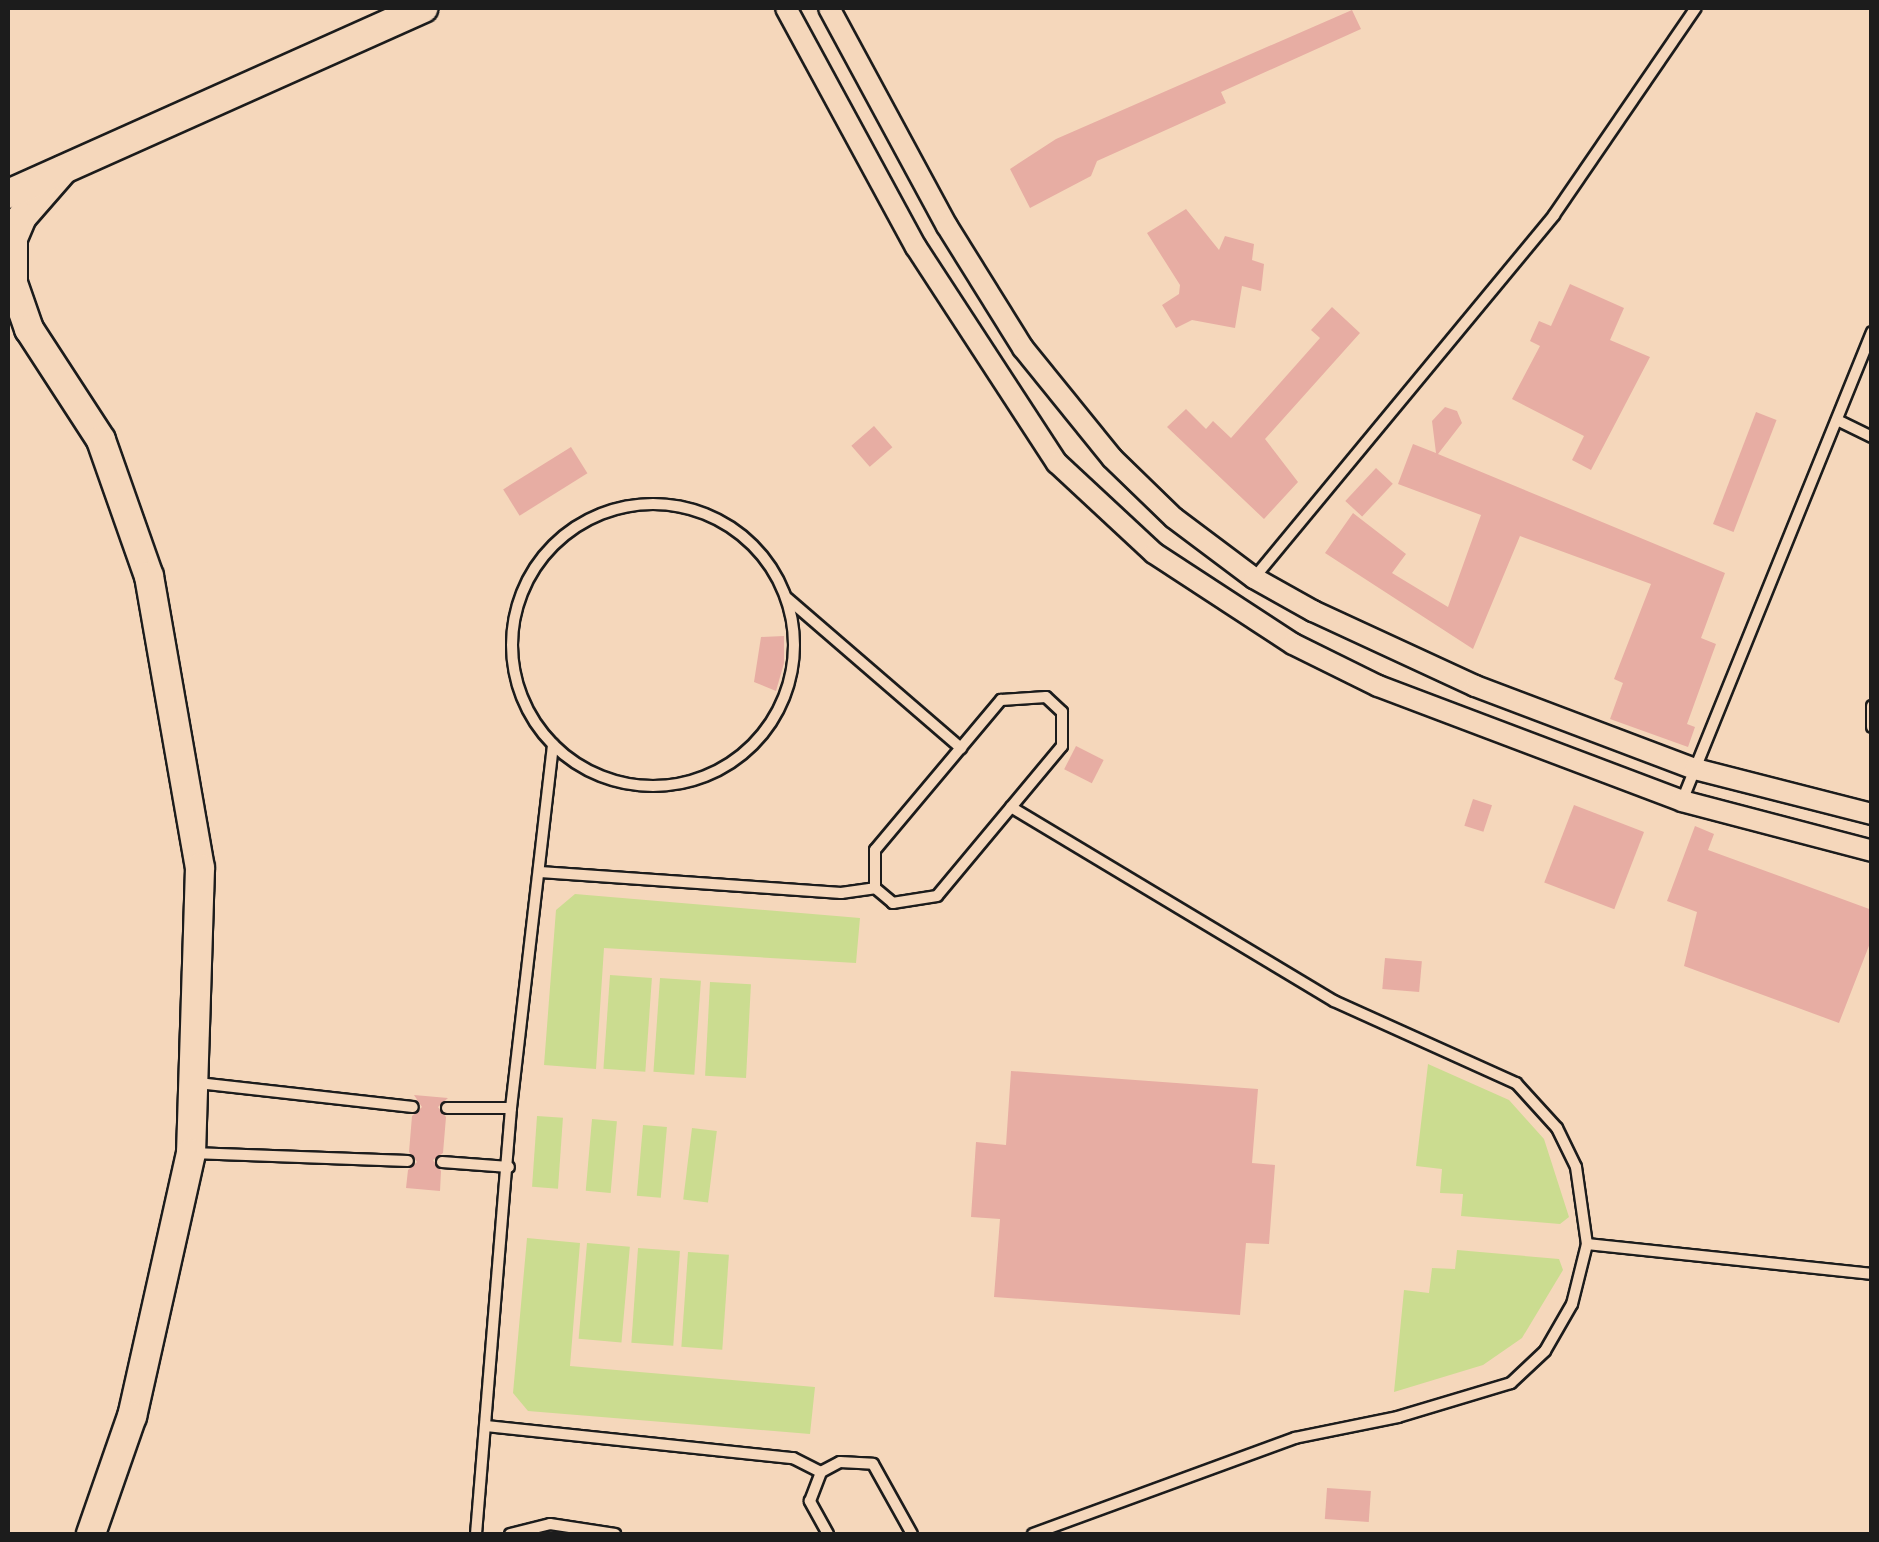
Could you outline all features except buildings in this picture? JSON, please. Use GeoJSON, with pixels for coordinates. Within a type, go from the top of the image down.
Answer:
{"type":"FeatureCollection","features":[{"type":"Feature","properties":{"kind":"main road"},"geometry":{"type":"LineString","coordinates":[[8,194],[423,8]]}},
{"type":"Feature","properties":{"kind":"main road"},"geometry":{"type":"LineString","coordinates":[[62,170],[22,217],[14,238],[13,283],[18,321],[100,440],[149,576],[200,868],[198,1083],[190,1153],[132,1416],[91,1534]]}},
{"type":"Feature","properties":{"kind":"street"},"geometry":{"type":"LineString","coordinates":[[786,8],[916,247],[1057,463],[1154,553],[1263,626],[1378,686],[1682,801],[1872,852]]}},
{"type":"Feature","properties":{"kind":"street"},"geometry":{"type":"LineString","coordinates":[[830,8],[947,226],[1023,348],[1112,458],[1174,518],[1254,578],[1475,686],[1696,769],[1872,814]]}},
{"type":"Feature","properties":{"kind":"lane"},"geometry":{"type":"LineString","coordinates":[[1254,578],[1554,215],[1696,8]]}},
{"type":"Feature","properties":{"kind":"lane"},"geometry":{"type":"LineString","coordinates":[[1682,801],[1872,332]]}},
{"type":"Feature","properties":{"kind":"lane"},"geometry":{"type":"LineString","coordinates":[[1836,420],[1872,436]]}},
{"type":"Feature","properties":{"kind":"lane"},"geometry":{"type":"LineString","coordinates":[[786,597],[793,626],[788,685],[776,713],[738,758],[707,775],[648,786],[594,773],[553,744],[520,689],[513,636],[532,574],[565,535],[590,519],[641,504],[694,509],[753,544],[786,597],[961,748]]}},
{"type":"Feature","properties":{"kind":"lane"},"geometry":{"type":"LineString","coordinates":[[1046,697],[1062,712],[1062,746],[937,896],[893,903],[876,888],[875,850],[961,748],[1001,700],[1046,697]]}},
{"type":"Feature","properties":{"kind":"lane"},"geometry":{"type":"LineString","coordinates":[[1872,706],[1872,727]]}},
{"type":"Feature","properties":{"kind":"lane"},"geometry":{"type":"LineString","coordinates":[[476,1534],[511,1108],[553,744]]}},
{"type":"Feature","properties":{"kind":"lane"},"geometry":{"type":"LineString","coordinates":[[1011,807],[1334,1000],[1516,1083],[1557,1128],[1576,1167],[1587,1244],[1572,1304],[1545,1352],[1511,1383],[1398,1417],[1294,1438],[1033,1534]]}},
{"type":"Feature","properties":{"kind":"lane"},"geometry":{"type":"LineString","coordinates":[[540,872],[841,893],[876,888]]}},
{"type":"Feature","properties":{"kind":"lane"},"geometry":{"type":"LineString","coordinates":[[198,1083],[413,1106]]}},
{"type":"Feature","properties":{"kind":"lane"},"geometry":{"type":"LineString","coordinates":[[447,1108],[511,1108]]}},
{"type":"Feature","properties":{"kind":"lane"},"geometry":{"type":"LineString","coordinates":[[190,1153],[408,1161]]}},
{"type":"Feature","properties":{"kind":"lane"},"geometry":{"type":"LineString","coordinates":[[442,1162],[509,1167]]}},
{"type":"Feature","properties":{"kind":"lane"},"geometry":{"type":"LineString","coordinates":[[1587,1244],[1872,1274]]}},
{"type":"Feature","properties":{"kind":"lane"},"geometry":{"type":"LineString","coordinates":[[486,1426],[793,1458],[821,1472]]}},
{"type":"Feature","properties":{"kind":"lane"},"geometry":{"type":"LineString","coordinates":[[828,1534],[810,1500],[821,1472],[840,1462],[873,1464],[912,1534]]}},
{"type":"Feature","properties":{"kind":"lane"},"geometry":{"type":"LineString","coordinates":[[510,1534],[550,1524],[615,1534]]}},
{"type":"Feature","properties":{"kind":"green space"},"geometry":{"type":"Polygon","coordinates":[[[575,894],[860,918],[856,963],[604,948],[596,1069],[544,1065],[556,910],[575,894]]]}},
{"type":"Feature","properties":{"kind":"green space"},"geometry":{"type":"Polygon","coordinates":[[[610,975],[652,978],[645,1072],[603,1069],[610,975]]]}},
{"type":"Feature","properties":{"kind":"green space"},"geometry":{"type":"Polygon","coordinates":[[[660,978],[701,981],[694,1075],[653,1072],[660,978]]]}},
{"type":"Feature","properties":{"kind":"green space"},"geometry":{"type":"Polygon","coordinates":[[[710,982],[751,984],[746,1078],[705,1076],[710,982]]]}},
{"type":"Feature","properties":{"kind":"green space"},"geometry":{"type":"Polygon","coordinates":[[[1428,1064],[1509,1100],[1544,1139],[1569,1217],[1560,1224],[1461,1216],[1463,1194],[1440,1193],[1442,1169],[1416,1166],[1428,1064]]]}},
{"type":"Feature","properties":{"kind":"green space"},"geometry":{"type":"Polygon","coordinates":[[[537,1116],[563,1118],[558,1189],[532,1187],[537,1116]]]}},
{"type":"Feature","properties":{"kind":"green space"},"geometry":{"type":"Polygon","coordinates":[[[592,1119],[617,1121],[611,1193],[586,1191],[592,1119]]]}},
{"type":"Feature","properties":{"kind":"green space"},"geometry":{"type":"Polygon","coordinates":[[[643,1125],[667,1127],[661,1198],[637,1196],[643,1125]]]}},
{"type":"Feature","properties":{"kind":"green space"},"geometry":{"type":"Polygon","coordinates":[[[692,1128],[717,1131],[708,1203],[683,1199],[692,1128]]]}},
{"type":"Feature","properties":{"kind":"green space"},"geometry":{"type":"Polygon","coordinates":[[[527,1238],[580,1243],[570,1366],[815,1387],[810,1434],[528,1411],[513,1393],[527,1238]]]}},
{"type":"Feature","properties":{"kind":"green space"},"geometry":{"type":"Polygon","coordinates":[[[587,1243],[630,1247],[621,1342],[579,1339],[587,1243]]]}},
{"type":"Feature","properties":{"kind":"green space"},"geometry":{"type":"Polygon","coordinates":[[[638,1248],[680,1251],[673,1346],[631,1343],[638,1248]]]}},
{"type":"Feature","properties":{"kind":"green space"},"geometry":{"type":"Polygon","coordinates":[[[1457,1250],[1559,1259],[1563,1270],[1522,1338],[1483,1365],[1394,1392],[1404,1290],[1429,1293],[1432,1268],[1455,1269],[1457,1250]]]}},
{"type":"Feature","properties":{"kind":"green space"},"geometry":{"type":"Polygon","coordinates":[[[688,1252],[729,1255],[722,1350],[681,1347],[688,1252]]]}}]}
